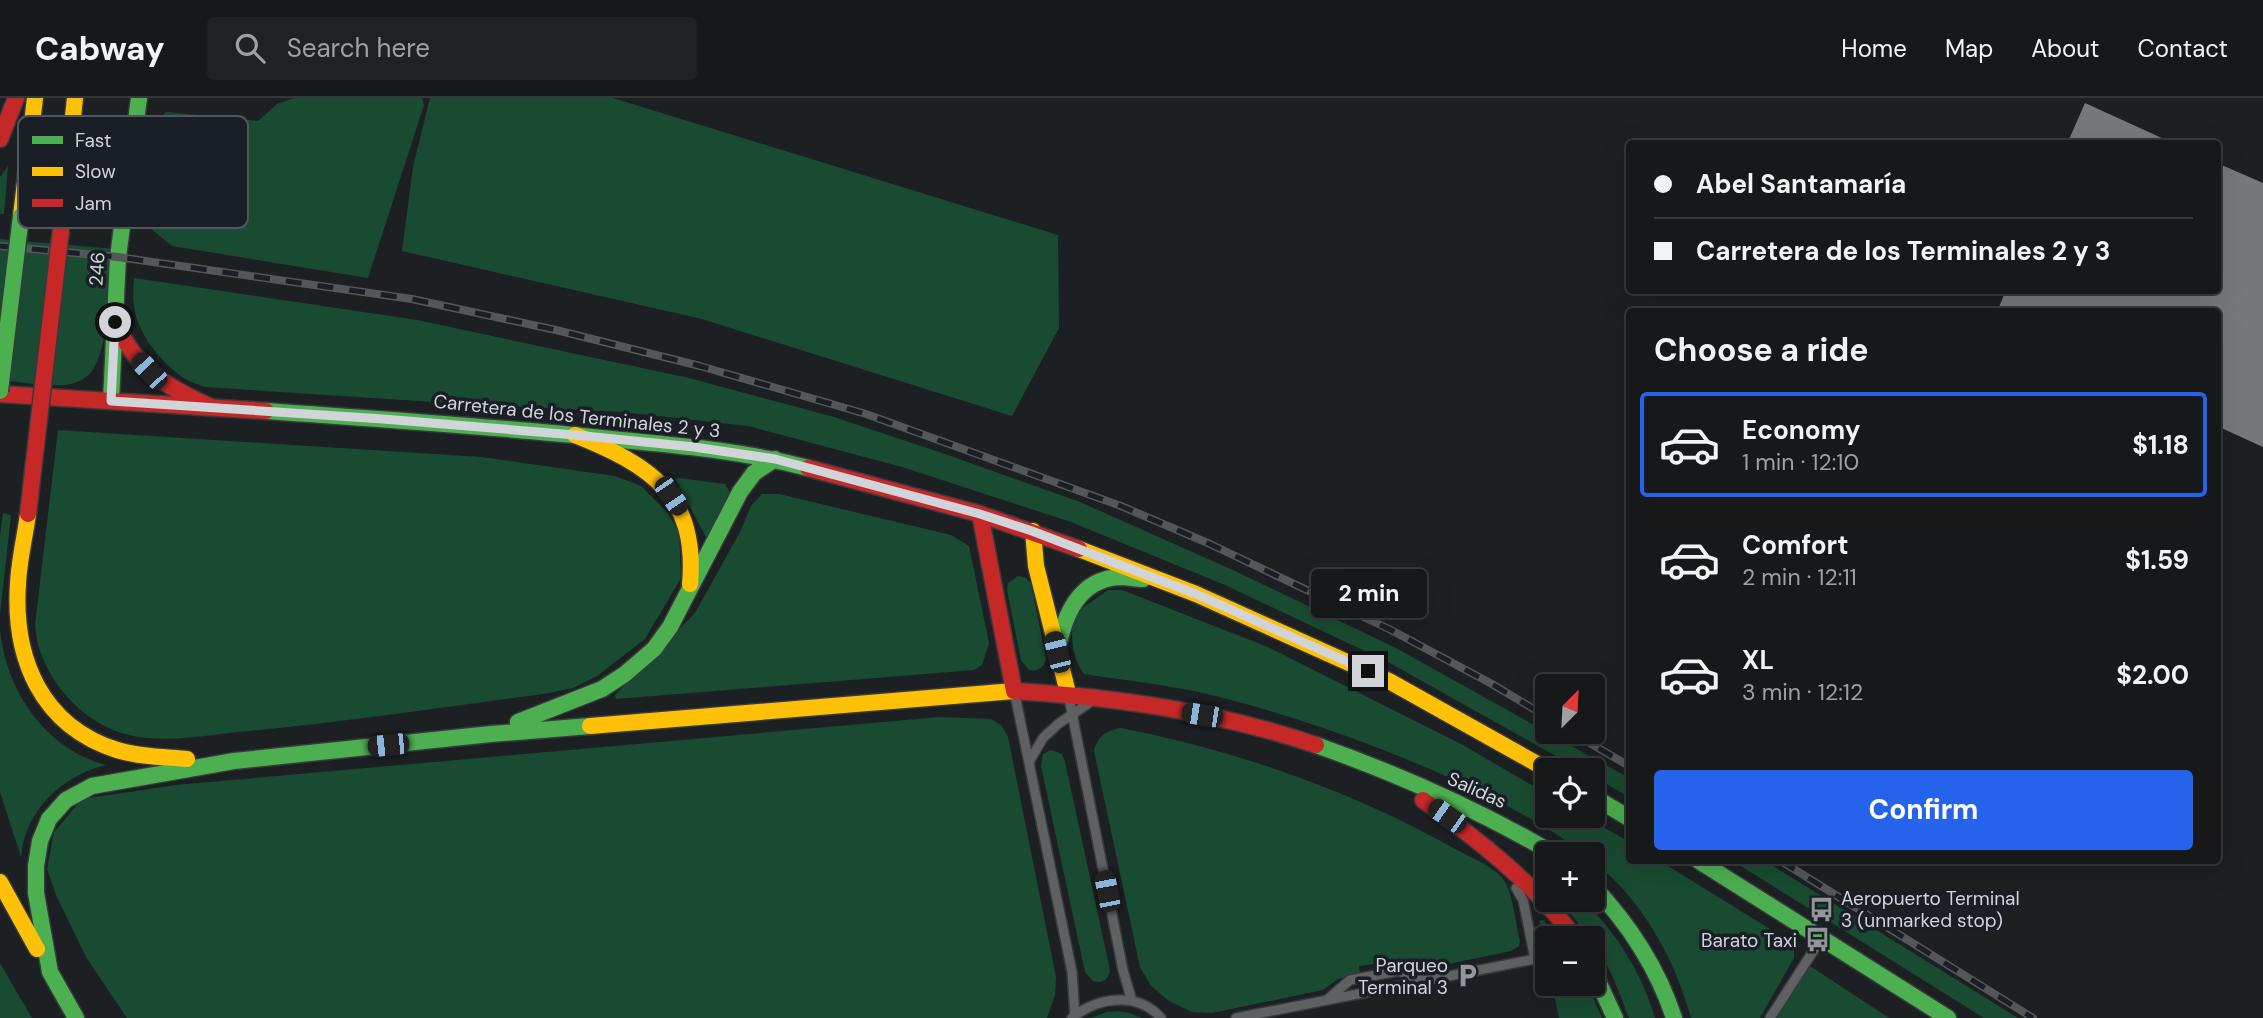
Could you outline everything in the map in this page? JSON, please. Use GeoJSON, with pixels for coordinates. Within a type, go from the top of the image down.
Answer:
{"type":"FeatureCollection","features":[{"type":"Feature","properties":{"kind":"main road"},"geometry":{"type":"LineString","coordinates":[[0,139],[16,98]]}},
{"type":"Feature","properties":{"kind":"main road"},"geometry":{"type":"LineString","coordinates":[[33,116],[35,98]]}},
{"type":"Feature","properties":{"kind":"main road"},"geometry":{"type":"LineString","coordinates":[[73,116],[75,98]]}},
{"type":"Feature","properties":{"kind":"main road","name":"246"},"geometry":{"type":"LineString","coordinates":[[137,116],[139,98]]}},
{"type":"Feature","properties":{"kind":"main road"},"geometry":{"type":"LineString","coordinates":[[0,393],[20,228]]}},
{"type":"Feature","properties":{"kind":"main road"},"geometry":{"type":"LineString","coordinates":[[61,228],[18,586],[24,656],[40,693],[64,720],[93,740],[118,751],[151,757],[234,761]]}},
{"type":"Feature","properties":{"kind":"main road","name":"246"},"geometry":{"type":"LineString","coordinates":[[111,401],[122,228]]}},
{"type":"Feature","properties":{"kind":"main road"},"geometry":{"type":"LineString","coordinates":[[115,322],[127,346],[165,386],[213,408]]}},
{"type":"Feature","properties":{"kind":"main road","name":"Carretera de los Terminales 2 y 3"},"geometry":{"type":"LineString","coordinates":[[0,393],[575,435],[694,447],[775,459],[980,514],[1161,580],[1261,622],[1389,681],[1535,763]]}},
{"type":"Feature","properties":{"kind":"main road"},"geometry":{"type":"LineString","coordinates":[[575,435],[627,458],[657,480],[671,496],[682,512],[690,540],[689,592]]}},
{"type":"Feature","properties":{"kind":"main road"},"geometry":{"type":"LineString","coordinates":[[491,734],[601,689],[625,674],[654,649],[670,627],[724,528],[740,492],[754,473],[775,459]]}},
{"type":"Feature","properties":{"kind":"main road"},"geometry":{"type":"LineString","coordinates":[[980,514],[1014,691]]}},
{"type":"Feature","properties":{"kind":"main road"},"geometry":{"type":"LineString","coordinates":[[1032,531],[1036,566],[1068,693]]}},
{"type":"Feature","properties":{"kind":"main road"},"geometry":{"type":"LineString","coordinates":[[1057,652],[1064,619],[1080,593],[1092,585],[1116,578],[1161,580]]}},
{"type":"Feature","properties":{"kind":"main road"},"geometry":{"type":"LineString","coordinates":[[50,972],[36,899],[35,871],[41,838],[60,806],[71,796],[92,786],[234,761],[491,734],[1014,691],[1068,693],[1202,715],[1300,741],[1379,770],[1447,816],[1545,903],[1565,926]]}},
{"type":"Feature","properties":{"kind":"main road","name":"Salidas"},"geometry":{"type":"LineString","coordinates":[[1379,770],[1476,811],[1535,842]]}},
{"type":"Feature","properties":{"kind":"main road"},"geometry":{"type":"LineString","coordinates":[[1605,804],[1626,816]]}},
{"type":"Feature","properties":{"kind":"main road"},"geometry":{"type":"LineString","coordinates":[[1704,864],[1948,1018]]}},
{"type":"Feature","properties":{"kind":"main road"},"geometry":{"type":"LineString","coordinates":[[1,883],[21,924],[76,1018]]}},
{"type":"Feature","properties":{"kind":"main road"},"geometry":{"type":"LineString","coordinates":[[1605,899],[1628,923],[1646,951],[1660,978],[1674,1018]]}},
{"type":"Feature","properties":{"kind":"main road"},"geometry":{"type":"LineString","coordinates":[[1605,993],[1615,1018]]}},
{"type":"Feature","properties":{"kind":"lane"},"geometry":{"type":"LineString","coordinates":[[1014,691],[1072,972],[1074,1017]]}},
{"type":"Feature","properties":{"kind":"lane"},"geometry":{"type":"LineString","coordinates":[[1068,693],[1123,970],[1132,1001]]}},
{"type":"Feature","properties":{"kind":"lane"},"geometry":{"type":"LineString","coordinates":[[1029,762],[1043,738],[1097,698]]}},
{"type":"Feature","properties":{"kind":"lane"},"geometry":{"type":"LineString","coordinates":[[1236,1018],[1535,959],[1523,900],[1504,865]]}},
{"type":"Feature","properties":{"kind":"lane"},"geometry":{"type":"LineString","coordinates":[[1770,1018],[1822,938]]}},
{"type":"Feature","properties":{"kind":"lane"},"geometry":{"type":"LineString","coordinates":[[1327,1000],[1350,980],[1398,971],[1426,980]]}},
{"type":"Feature","properties":{"kind":"lane"},"geometry":{"type":"LineString","coordinates":[[1074,1017],[1093,1004],[1132,1001],[1145,1006],[1161,1018]]}},
{"type":"Feature","properties":{"kind":"green space"},"geometry":{"type":"Polygon","coordinates":[[[294,98],[422,98],[424,105],[368,278],[172,246],[150,228],[248,228],[248,120],[258,121],[277,104],[294,98]]]}},
{"type":"Feature","properties":{"kind":"green space"},"geometry":{"type":"Polygon","coordinates":[[[430,98],[613,98],[1058,235],[1059,328],[1012,416],[702,319],[402,251],[413,167],[430,98]]]}},
{"type":"Feature","properties":{"kind":"green space"},"geometry":{"type":"Polygon","coordinates":[[[166,112],[207,116],[162,116],[166,112]]]}},
{"type":"Feature","properties":{"kind":"green space"},"geometry":{"type":"Polygon","coordinates":[[[8,166],[4,214],[0,214],[0,177],[8,166]]]}},
{"type":"Feature","properties":{"kind":"green space"},"geometry":{"type":"Polygon","coordinates":[[[0,239],[115,249],[103,342],[95,366],[83,379],[57,385],[0,380],[0,239]]]}},
{"type":"Feature","properties":{"kind":"green space"},"geometry":{"type":"Polygon","coordinates":[[[134,278],[417,320],[689,378],[834,417],[1080,502],[1235,571],[1396,648],[1535,726],[1535,744],[1568,744],[1593,758],[1560,758],[1388,662],[1225,585],[1071,522],[902,467],[748,426],[623,412],[205,387],[186,379],[159,356],[140,327],[134,306],[134,278]]]}},
{"type":"Feature","properties":{"kind":"green space"},"geometry":{"type":"Polygon","coordinates":[[[58,430],[481,457],[615,476],[641,486],[668,513],[679,533],[681,578],[645,639],[597,676],[573,688],[314,724],[195,737],[166,739],[125,734],[97,722],[73,703],[53,678],[37,642],[35,625],[58,430]]]}},
{"type":"Feature","properties":{"kind":"green space"},"geometry":{"type":"Polygon","coordinates":[[[675,479],[725,484],[730,493],[707,539],[675,479]]]}},
{"type":"Feature","properties":{"kind":"green space"},"geometry":{"type":"Polygon","coordinates":[[[762,494],[779,494],[951,535],[969,546],[989,643],[982,665],[974,670],[616,699],[615,695],[695,613],[740,532],[751,506],[762,494]]]}},
{"type":"Feature","properties":{"kind":"green space"},"geometry":{"type":"Polygon","coordinates":[[[3,513],[11,515],[0,614],[0,537],[3,513]]]}},
{"type":"Feature","properties":{"kind":"green space"},"geometry":{"type":"Polygon","coordinates":[[[1018,576],[1026,578],[1031,584],[1046,658],[1043,666],[1035,670],[1029,670],[1021,660],[1007,590],[1008,583],[1018,576]]]}},
{"type":"Feature","properties":{"kind":"green space"},"geometry":{"type":"Polygon","coordinates":[[[1108,590],[1122,590],[1268,647],[1461,744],[1535,787],[1535,821],[1450,778],[1327,729],[1199,692],[1084,674],[1073,646],[1073,615],[1108,590]]]}},
{"type":"Feature","properties":{"kind":"green space"},"geometry":{"type":"Polygon","coordinates":[[[0,630],[11,674],[32,714],[65,746],[106,765],[74,778],[48,798],[30,825],[21,857],[0,792],[0,630]]]}},
{"type":"Feature","properties":{"kind":"green space"},"geometry":{"type":"Polygon","coordinates":[[[940,717],[991,719],[1002,726],[1008,737],[1056,977],[1055,995],[1047,1018],[127,1018],[86,957],[56,895],[47,869],[54,832],[82,799],[176,785],[940,717]]]}},
{"type":"Feature","properties":{"kind":"green space"},"geometry":{"type":"Polygon","coordinates":[[[1121,728],[1210,749],[1295,776],[1378,810],[1485,864],[1503,878],[1508,890],[1519,946],[1511,951],[1424,969],[1404,966],[1382,970],[1380,963],[1359,966],[1360,974],[1338,979],[1323,990],[1212,1013],[1192,1012],[1169,1001],[1151,986],[1140,967],[1094,751],[1103,735],[1121,728]]]}},
{"type":"Feature","properties":{"kind":"green space"},"geometry":{"type":"Polygon","coordinates":[[[1051,750],[1062,754],[1065,762],[1110,970],[1107,978],[1099,982],[1093,981],[1085,972],[1041,766],[1043,754],[1051,750]]]}},
{"type":"Feature","properties":{"kind":"green space"},"geometry":{"type":"Polygon","coordinates":[[[1605,765],[1626,776],[1626,795],[1605,783],[1605,765]]]}},
{"type":"Feature","properties":{"kind":"green space"},"geometry":{"type":"Polygon","coordinates":[[[1546,828],[1605,828],[1626,840],[1626,864],[1665,864],[1778,934],[1794,949],[1794,958],[1760,1018],[1691,1018],[1666,952],[1641,912],[1605,872],[1605,842],[1567,842],[1546,828]]]}},
{"type":"Feature","properties":{"kind":"green space"},"geometry":{"type":"Polygon","coordinates":[[[1738,864],[1770,864],[2018,1018],[1984,1018],[1738,864]]]}},
{"type":"Feature","properties":{"kind":"green space"},"geometry":{"type":"Polygon","coordinates":[[[1569,912],[1595,912],[1617,940],[1635,969],[1655,1018],[1629,1018],[1605,962],[1605,926],[1581,926],[1569,912]]]}},
{"type":"Feature","properties":{"kind":"green space"},"geometry":{"type":"Polygon","coordinates":[[[1543,920],[1548,926],[1540,926],[1539,921],[1543,920]]]}},
{"type":"Feature","properties":{"kind":"green space"},"geometry":{"type":"Polygon","coordinates":[[[0,963],[1,965],[32,1018],[0,1018],[0,963]]]}},
{"type":"Feature","properties":{"kind":"green space"},"geometry":{"type":"Polygon","coordinates":[[[1810,966],[1889,1018],[1777,1018],[1810,966]]]}},
{"type":"Feature","properties":{"kind":"green space"},"geometry":{"type":"Polygon","coordinates":[[[1554,996],[1592,996],[1602,1018],[1559,1018],[1554,996]]]}},
{"type":"Feature","properties":{"kind":"green space"},"geometry":{"type":"Polygon","coordinates":[[[1118,1011],[1142,1018],[1091,1018],[1107,1012],[1118,1011]]]}},
{"type":"Feature","properties":{"kind":"building"},"geometry":{"type":"Polygon","coordinates":[[[2085,103],[2166,140],[2069,140],[2085,103]]]}},
{"type":"Feature","properties":{"kind":"building"},"geometry":{"type":"Polygon","coordinates":[[[2221,165],[2263,183],[2263,447],[2221,428],[2221,308],[1999,308],[2004,294],[2221,294],[2221,165]]]}},
{"type":"Feature","properties":{"kind":"railway"},"geometry":{"type":"LineString","coordinates":[[0,246],[118,257],[412,299],[556,330],[700,366],[866,414],[1121,506],[1210,544],[1391,630],[1535,710]]}},
{"type":"Feature","properties":{"kind":"railway"},"geometry":{"type":"LineString","coordinates":[[1591,744],[1626,764]]}},
{"type":"Feature","properties":{"kind":"railway"},"geometry":{"type":"LineString","coordinates":[[1786,864],[2033,1018]]}},
{"type":"Feature","properties":{"kind":"traffic: fast"},"geometry":{"type":"LineString","coordinates":[[137,116],[139,98]]}},
{"type":"Feature","properties":{"kind":"traffic: fast"},"geometry":{"type":"LineString","coordinates":[[0,391],[20,228]]}},
{"type":"Feature","properties":{"kind":"traffic: fast"},"geometry":{"type":"LineString","coordinates":[[111,401],[122,228]]}},
{"type":"Feature","properties":{"kind":"traffic: fast"},"geometry":{"type":"LineString","coordinates":[[266,411],[476,426],[680,446],[732,452],[808,468]]}},
{"type":"Feature","properties":{"kind":"traffic: fast"},"geometry":{"type":"LineString","coordinates":[[518,722],[602,689],[625,674],[654,649],[670,627],[740,492],[754,473],[775,459]]}},
{"type":"Feature","properties":{"kind":"traffic: fast"},"geometry":{"type":"LineString","coordinates":[[1057,652],[1069,613],[1083,592],[1106,579],[1143,579]]}},
{"type":"Feature","properties":{"kind":"traffic: fast"},"geometry":{"type":"LineString","coordinates":[[50,972],[36,893],[40,841],[49,819],[66,800],[92,786],[234,761],[590,726]]}},
{"type":"Feature","properties":{"kind":"traffic: fast"},"geometry":{"type":"LineString","coordinates":[[1316,745],[1438,794],[1535,843]]}},
{"type":"Feature","properties":{"kind":"traffic: fast"},"geometry":{"type":"LineString","coordinates":[[1605,804],[1626,816]]}},
{"type":"Feature","properties":{"kind":"traffic: fast"},"geometry":{"type":"LineString","coordinates":[[1704,864],[1948,1018]]}},
{"type":"Feature","properties":{"kind":"traffic: fast"},"geometry":{"type":"LineString","coordinates":[[1605,900],[1630,931],[1650,963],[1674,1018]]}},
{"type":"Feature","properties":{"kind":"traffic: fast"},"geometry":{"type":"LineString","coordinates":[[50,972],[76,1018]]}},
{"type":"Feature","properties":{"kind":"traffic: fast"},"geometry":{"type":"LineString","coordinates":[[1605,996],[1615,1018]]}},
{"type":"Feature","properties":{"kind":"traffic: slow"},"geometry":{"type":"LineString","coordinates":[[33,116],[35,98]]}},
{"type":"Feature","properties":{"kind":"traffic: slow"},"geometry":{"type":"LineString","coordinates":[[73,116],[75,98]]}},
{"type":"Feature","properties":{"kind":"traffic: slow"},"geometry":{"type":"LineString","coordinates":[[575,435],[626,458],[664,487],[677,506],[686,527],[690,553],[690,584]]}},
{"type":"Feature","properties":{"kind":"traffic: slow"},"geometry":{"type":"LineString","coordinates":[[28,514],[19,575],[18,611],[27,663],[37,686],[51,706],[69,724],[91,739],[126,752],[187,759]]}},
{"type":"Feature","properties":{"kind":"traffic: slow"},"geometry":{"type":"LineString","coordinates":[[1033,531],[1036,566],[1068,693]]}},
{"type":"Feature","properties":{"kind":"traffic: slow"},"geometry":{"type":"LineString","coordinates":[[1079,549],[1196,594],[1389,681],[1535,763]]}},
{"type":"Feature","properties":{"kind":"traffic: slow"},"geometry":{"type":"LineString","coordinates":[[590,726],[1014,691]]}},
{"type":"Feature","properties":{"kind":"traffic: slow"},"geometry":{"type":"LineString","coordinates":[[0,882],[37,949]]}},
{"type":"Feature","properties":{"kind":"traffic: jam"},"geometry":{"type":"LineString","coordinates":[[0,139],[16,98]]}},
{"type":"Feature","properties":{"kind":"traffic: jam"},"geometry":{"type":"LineString","coordinates":[[28,514],[61,228]]}},
{"type":"Feature","properties":{"kind":"traffic: jam"},"geometry":{"type":"LineString","coordinates":[[115,322],[132,352],[153,374],[178,391],[209,406]]}},
{"type":"Feature","properties":{"kind":"traffic: jam"},"geometry":{"type":"LineString","coordinates":[[0,394],[266,411]]}},
{"type":"Feature","properties":{"kind":"traffic: jam"},"geometry":{"type":"LineString","coordinates":[[808,468],[980,514],[1079,549]]}},
{"type":"Feature","properties":{"kind":"traffic: jam"},"geometry":{"type":"LineString","coordinates":[[980,514],[1014,691],[1091,697],[1167,708],[1242,723],[1316,745]]}},
{"type":"Feature","properties":{"kind":"traffic: jam"},"geometry":{"type":"LineString","coordinates":[[1423,800],[1464,830],[1524,881],[1565,926]]}},
{"type":"Feature","properties":{"kind":"place","name":"Aeropuerto Terminal 3 (unmarked stop)"},"geometry":{"type":"Point","coordinates":[1821,909]}},
{"type":"Feature","properties":{"kind":"place","name":"Barato Taxi"},"geometry":{"type":"Point","coordinates":[1817,940]}},
{"type":"Feature","properties":{"kind":"place","name":"Parqueo Terminal 3"},"geometry":{"type":"Point","coordinates":[1468,976]}},
{"type":"Feature","properties":{"kind":"route"},"geometry":{"type":"LineString","coordinates":[[115,322],[111,401],[575,435],[694,447],[775,459],[980,514],[1032,531],[1196,594],[1368,671]]}}]}
